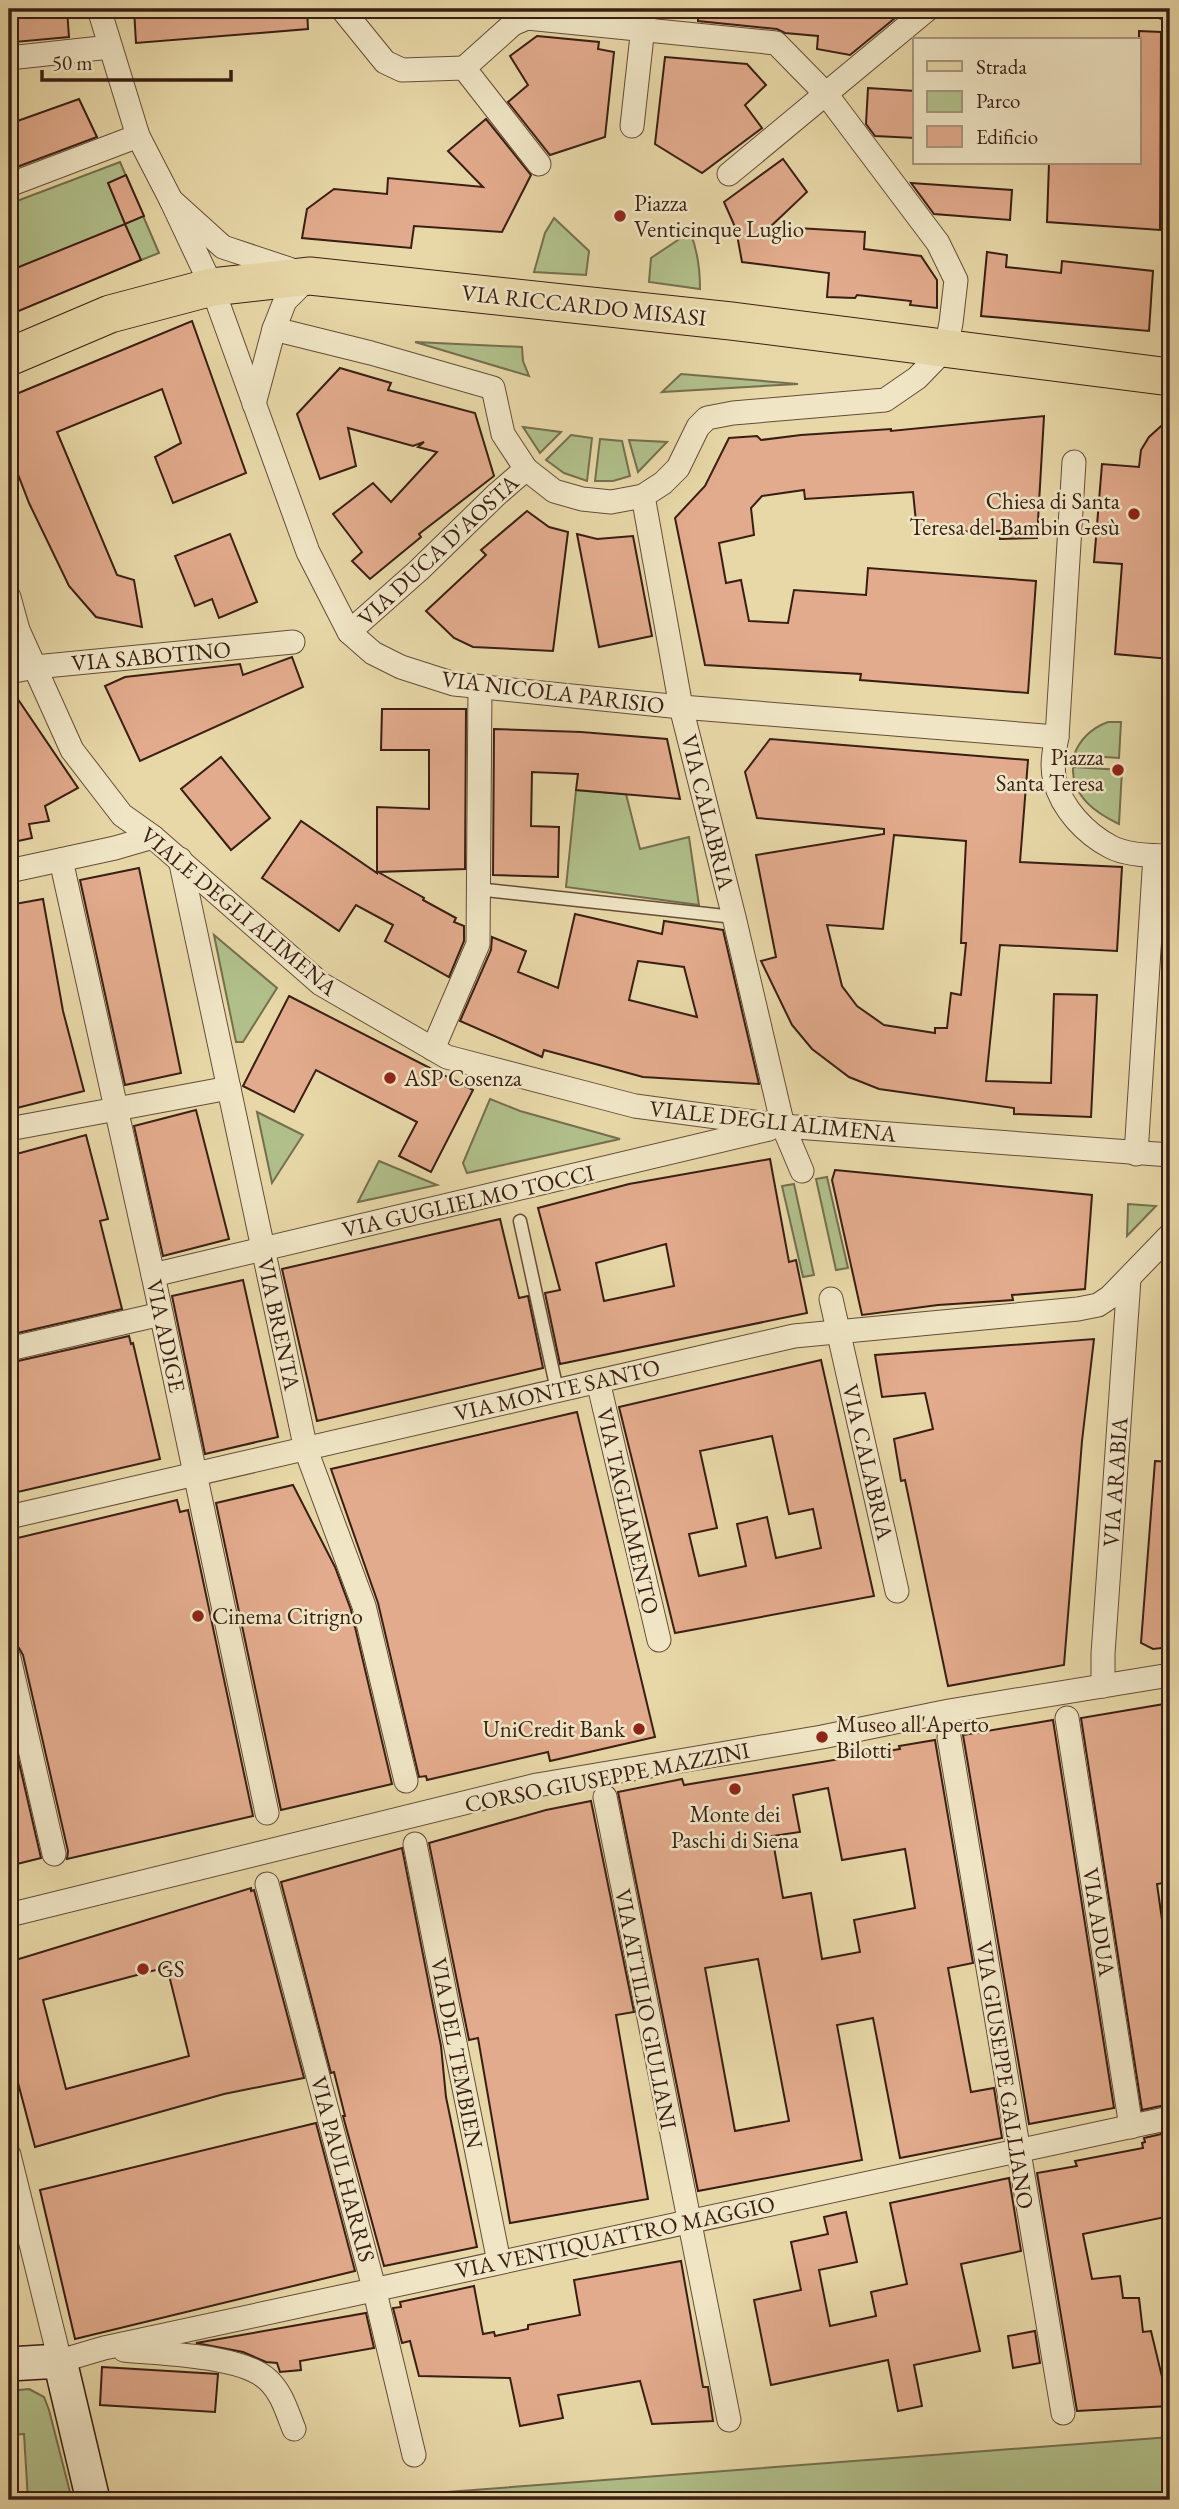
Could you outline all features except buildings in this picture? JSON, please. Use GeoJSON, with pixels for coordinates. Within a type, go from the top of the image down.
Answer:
{"type":"FeatureCollection","features":[{"type":"Feature","properties":{"kind":"main road","name":"VIA RICCARDO MISASI"},"geometry":{"type":"LineString","coordinates":[[9,358],[110,314],[212,287],[310,276],[731,321],[1170,377]]}},
{"type":"Feature","properties":{"kind":"street","name":"VIA NICOLA PARISIO"},"geometry":{"type":"LineString","coordinates":[[99,9],[138,136],[212,287],[308,552],[349,632],[373,653],[401,667],[454,684],[681,707],[1057,737]]}},
{"type":"Feature","properties":{"kind":"street"},"geometry":{"type":"LineString","coordinates":[[274,330],[371,353],[494,388],[503,434],[526,469],[554,491],[582,499],[611,502],[643,496],[663,483],[678,468],[698,427],[707,418],[733,413],[885,400],[917,378],[946,348],[956,280],[939,243],[826,94],[776,43],[643,20],[527,18],[513,24],[464,68],[402,70],[385,62],[342,9]]}},
{"type":"Feature","properties":{"kind":"street"},"geometry":{"type":"LineString","coordinates":[[729,174],[928,9]]}},
{"type":"Feature","properties":{"kind":"street"},"geometry":{"type":"LineString","coordinates":[[632,126],[643,20]]}},
{"type":"Feature","properties":{"kind":"street"},"geometry":{"type":"LineString","coordinates":[[9,58],[110,47]]}},
{"type":"Feature","properties":{"kind":"street"},"geometry":{"type":"LineString","coordinates":[[464,68],[539,164]]}},
{"type":"Feature","properties":{"kind":"street"},"geometry":{"type":"LineString","coordinates":[[9,185],[138,136]]}},
{"type":"Feature","properties":{"kind":"street"},"geometry":{"type":"LineString","coordinates":[[170,200],[223,247],[310,276],[285,301],[274,330],[254,404]]}},
{"type":"Feature","properties":{"kind":"street"},"geometry":{"type":"LineString","coordinates":[[1074,462],[1057,737],[1053,756],[1054,780],[1063,802],[1084,828],[1112,848],[1163,856],[1136,1154]]}},
{"type":"Feature","properties":{"kind":"street","name":"VIA DUCA D'AOSTA"},"geometry":{"type":"LineString","coordinates":[[349,632],[526,469]]}},
{"type":"Feature","properties":{"kind":"street","name":"VIA CALABRIA"},"geometry":{"type":"LineString","coordinates":[[643,496],[681,707],[783,1126],[802,1171]]}},
{"type":"Feature","properties":{"kind":"street","name":"VIALE DEGLI ALIMENA"},"geometry":{"type":"LineString","coordinates":[[9,597],[18,630],[72,750],[122,815],[180,859],[321,984],[447,1057],[635,1106],[783,1126],[1170,1155]]}},
{"type":"Feature","properties":{"kind":"street","name":"VIA SABOTINO"},"geometry":{"type":"LineString","coordinates":[[9,672],[35,667],[293,642]]}},
{"type":"Feature","properties":{"kind":"street"},"geometry":{"type":"LineString","coordinates":[[433,1049],[478,944],[480,687]]}},
{"type":"Feature","properties":{"kind":"street"},"geometry":{"type":"LineString","coordinates":[[9,872],[153,837]]}},
{"type":"Feature","properties":{"kind":"street","name":"VIA BRENTA"},"geometry":{"type":"LineString","coordinates":[[180,859],[306,1450],[364,1606],[406,1781]]}},
{"type":"Feature","properties":{"kind":"street","name":"VIA ADIGE"},"geometry":{"type":"LineString","coordinates":[[61,860],[153,1275],[267,1813]]}},
{"type":"Feature","properties":{"kind":"street"},"geometry":{"type":"LineString","coordinates":[[9,1129],[229,1088]]}},
{"type":"Feature","properties":{"kind":"street","name":"VIA GUGLIELMO TOCCI"},"geometry":{"type":"LineString","coordinates":[[153,1275],[783,1126]]}},
{"type":"Feature","properties":{"kind":"street"},"geometry":{"type":"LineString","coordinates":[[1129,1279],[1170,1235]]}},
{"type":"Feature","properties":{"kind":"street","name":"VIA MONTE SANTO"},"geometry":{"type":"LineString","coordinates":[[9,1517],[794,1336],[1079,1310],[1098,1305],[1129,1279]]}},
{"type":"Feature","properties":{"kind":"street","name":"VIA ARABIA"},"geometry":{"type":"LineString","coordinates":[[1103,1686],[1129,1279]]}},
{"type":"Feature","properties":{"kind":"street","name":"VIA CALABRIA"},"geometry":{"type":"LineString","coordinates":[[831,1299],[897,1591]]}},
{"type":"Feature","properties":{"kind":"street"},"geometry":{"type":"LineString","coordinates":[[9,1349],[161,1314]]}},
{"type":"Feature","properties":{"kind":"street","name":"VIA TAGLIAMENTO"},"geometry":{"type":"LineString","coordinates":[[598,1381],[659,1640]]}},
{"type":"Feature","properties":{"kind":"street"},"geometry":{"type":"LineString","coordinates":[[9,1658],[54,1854]]}},
{"type":"Feature","properties":{"kind":"street","name":"CORSO GIUSEPPE MAZZINI"},"geometry":{"type":"LineString","coordinates":[[9,1915],[537,1785],[822,1737],[949,1711],[1170,1675]]}},
{"type":"Feature","properties":{"kind":"street","name":"VIA ADUA"},"geometry":{"type":"LineString","coordinates":[[1067,1718],[1131,2127]]}},
{"type":"Feature","properties":{"kind":"street","name":"VIA GIUSEPPE GALLIANO"},"geometry":{"type":"LineString","coordinates":[[949,1737],[1063,2413]]}},
{"type":"Feature","properties":{"kind":"street","name":"VIA ATTILIO GIULIANI"},"geometry":{"type":"LineString","coordinates":[[605,1797],[729,2420]]}},
{"type":"Feature","properties":{"kind":"street","name":"VIA DEL TEMBIEN"},"geometry":{"type":"LineString","coordinates":[[415,1844],[499,2262]]}},
{"type":"Feature","properties":{"kind":"street","name":"VIA PAUL HARRIS"},"geometry":{"type":"LineString","coordinates":[[267,1884],[374,2288],[414,2455]]}},
{"type":"Feature","properties":{"kind":"street","name":"VIA VENTIQUATTRO MAGGIO"},"geometry":{"type":"LineString","coordinates":[[61,2361],[104,2348],[374,2288],[1170,2118]]}},
{"type":"Feature","properties":{"kind":"street"},"geometry":{"type":"LineString","coordinates":[[9,2155],[93,2500]]}},
{"type":"Feature","properties":{"kind":"street"},"geometry":{"type":"LineString","coordinates":[[104,2348],[228,2361],[250,2368],[268,2380],[281,2397],[294,2429]]}},
{"type":"Feature","properties":{"kind":"street"},"geometry":{"type":"LineString","coordinates":[[9,2364],[61,2361]]}},
{"type":"Feature","properties":{"kind":"lane"},"geometry":{"type":"LineString","coordinates":[[477,889],[734,917]]}},
{"type":"Feature","properties":{"kind":"lane"},"geometry":{"type":"LineString","coordinates":[[520,1221],[557,1390]]}},
{"type":"Feature","properties":{"kind":"green space"},"geometry":{"type":"Polygon","coordinates":[[[120,162],[159,253],[9,312],[9,204],[120,162]]]}},
{"type":"Feature","properties":{"kind":"green space"},"geometry":{"type":"Polygon","coordinates":[[[554,218],[589,251],[586,275],[534,272],[545,233],[554,218]]]}},
{"type":"Feature","properties":{"kind":"green space"},"geometry":{"type":"Polygon","coordinates":[[[690,232],[698,260],[700,289],[649,282],[651,258],[690,232]]]}},
{"type":"Feature","properties":{"kind":"green space"},"geometry":{"type":"Polygon","coordinates":[[[415,342],[522,347],[523,361],[529,376],[415,342]]]}},
{"type":"Feature","properties":{"kind":"green space"},"geometry":{"type":"Polygon","coordinates":[[[681,374],[798,384],[662,392],[681,374]]]}},
{"type":"Feature","properties":{"kind":"green space"},"geometry":{"type":"Polygon","coordinates":[[[523,427],[561,432],[540,453],[523,427]]]}},
{"type":"Feature","properties":{"kind":"green space"},"geometry":{"type":"Polygon","coordinates":[[[571,435],[592,438],[587,481],[564,473],[546,460],[571,435]]]}},
{"type":"Feature","properties":{"kind":"green space"},"geometry":{"type":"Polygon","coordinates":[[[600,439],[622,441],[630,476],[613,481],[595,481],[600,439]]]}},
{"type":"Feature","properties":{"kind":"green space"},"geometry":{"type":"Polygon","coordinates":[[[629,440],[667,442],[638,472],[629,440]]]}},
{"type":"Feature","properties":{"kind":"green space"},"geometry":{"type":"Polygon","coordinates":[[[1108,722],[1121,722],[1119,758],[1074,755],[1087,735],[1108,722]]]}},
{"type":"Feature","properties":{"kind":"green space"},"geometry":{"type":"Polygon","coordinates":[[[1073,767],[1122,770],[1119,824],[1087,803],[1077,787],[1073,767]]]}},
{"type":"Feature","properties":{"kind":"green space"},"geometry":{"type":"Polygon","coordinates":[[[576,790],[626,794],[640,849],[689,837],[699,905],[566,887],[576,790]]]}},
{"type":"Feature","properties":{"kind":"green space"},"geometry":{"type":"Polygon","coordinates":[[[214,935],[277,988],[243,1042],[236,1042],[214,935]]]}},
{"type":"Feature","properties":{"kind":"green space"},"geometry":{"type":"Polygon","coordinates":[[[490,1099],[520,1111],[620,1139],[467,1173],[463,1163],[490,1099]]]}},
{"type":"Feature","properties":{"kind":"green space"},"geometry":{"type":"Polygon","coordinates":[[[257,1112],[303,1135],[272,1183],[257,1112]]]}},
{"type":"Feature","properties":{"kind":"green space"},"geometry":{"type":"Polygon","coordinates":[[[379,1161],[437,1185],[358,1202],[379,1161]]]}},
{"type":"Feature","properties":{"kind":"green space"},"geometry":{"type":"Polygon","coordinates":[[[827,1177],[848,1268],[836,1270],[816,1179],[827,1177]]]}},
{"type":"Feature","properties":{"kind":"green space"},"geometry":{"type":"Polygon","coordinates":[[[794,1184],[814,1275],[803,1277],[782,1186],[794,1184]]]}},
{"type":"Feature","properties":{"kind":"green space"},"geometry":{"type":"Polygon","coordinates":[[[1128,1204],[1156,1206],[1127,1236],[1128,1204]]]}},
{"type":"Feature","properties":{"kind":"green space"},"geometry":{"type":"Polygon","coordinates":[[[29,2389],[44,2397],[72,2500],[28,2500],[24,2434],[9,2435],[9,2391],[29,2389]]]}},
{"type":"Feature","properties":{"kind":"green space"},"geometry":{"type":"Polygon","coordinates":[[[1170,2437],[1170,2500],[429,2500],[434,2493],[1170,2437]]]}},
{"type":"Feature","properties":{"kind":"place","name":"Piazza Venticinque Luglio"},"geometry":{"type":"Point","coordinates":[620,216]}},
{"type":"Feature","properties":{"kind":"place","name":"Chiesa di Santa Teresa del Bambin Gesù"},"geometry":{"type":"Point","coordinates":[1134,514]}},
{"type":"Feature","properties":{"kind":"place","name":"Piazza Santa Teresa"},"geometry":{"type":"Point","coordinates":[1118,770]}},
{"type":"Feature","properties":{"kind":"place","name":"ASP Cosenza"},"geometry":{"type":"Point","coordinates":[390,1078]}},
{"type":"Feature","properties":{"kind":"place","name":"Cinema Citrigno"},"geometry":{"type":"Point","coordinates":[198,1616]}},
{"type":"Feature","properties":{"kind":"place","name":"UniCredit Bank"},"geometry":{"type":"Point","coordinates":[639,1729]}},
{"type":"Feature","properties":{"kind":"place","name":"Museo all'Aperto Bilotti"},"geometry":{"type":"Point","coordinates":[822,1737]}},
{"type":"Feature","properties":{"kind":"place","name":"Monte dei Paschi di Siena"},"geometry":{"type":"Point","coordinates":[735,1789]}},
{"type":"Feature","properties":{"kind":"place","name":"GS"},"geometry":{"type":"Point","coordinates":[143,1969]}}]}
